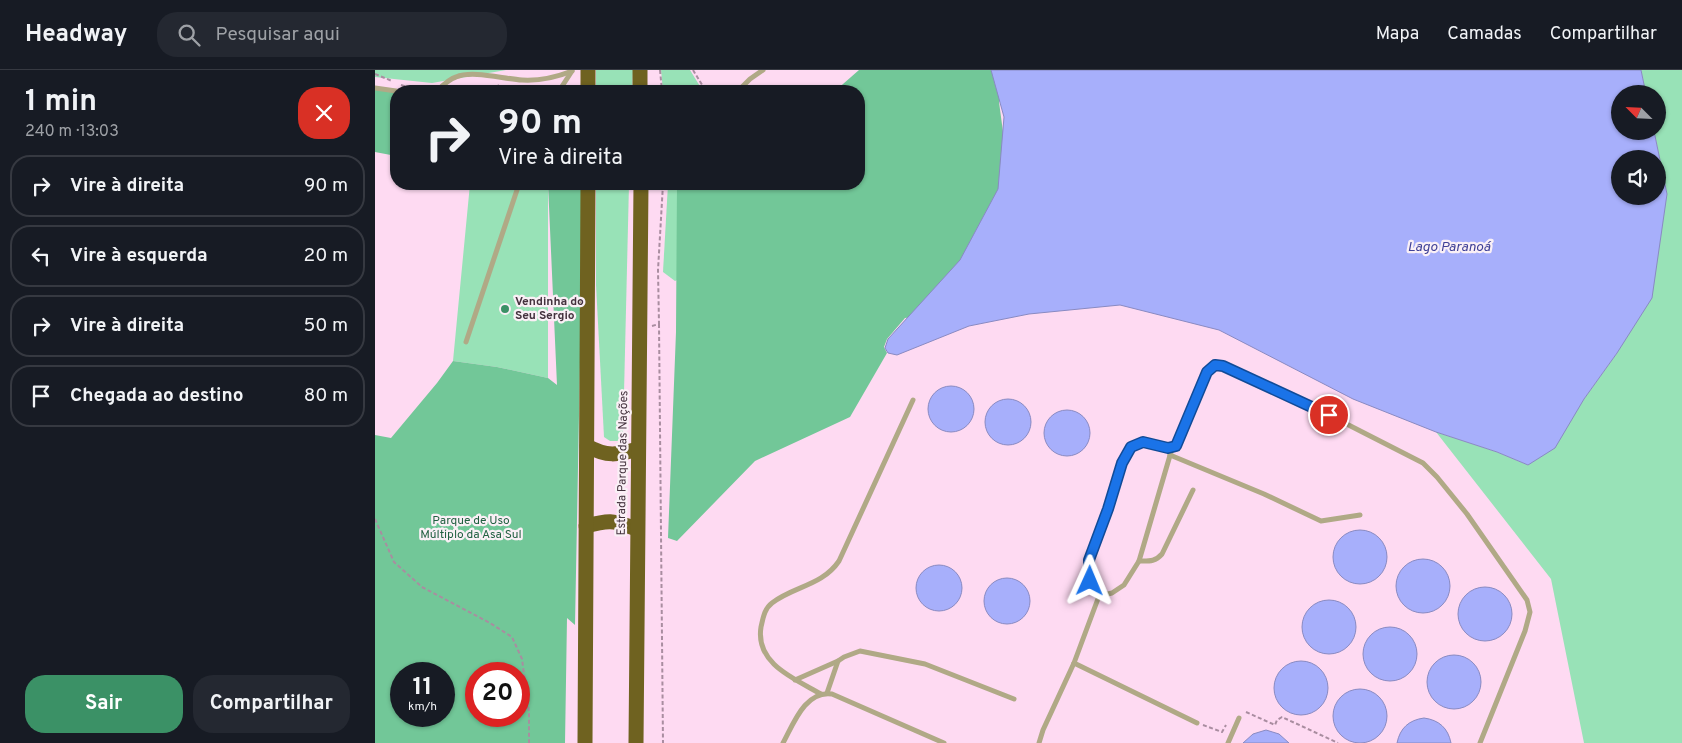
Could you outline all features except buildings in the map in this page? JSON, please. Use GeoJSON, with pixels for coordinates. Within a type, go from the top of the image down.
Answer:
{"type":"FeatureCollection","features":[{"type":"Feature","properties":{"kind":"highway"},"geometry":{"type":"LineString","coordinates":[[588,70],[588,85]]}},
{"type":"Feature","properties":{"kind":"highway"},"geometry":{"type":"LineString","coordinates":[[640,70],[640,85]]}},
{"type":"Feature","properties":{"kind":"highway"},"geometry":{"type":"LineString","coordinates":[[585,743],[587,190]]}},
{"type":"Feature","properties":{"kind":"highway","name":"Estrada Parque das Nações"},"geometry":{"type":"LineString","coordinates":[[636,743],[641,190]]}},
{"type":"Feature","properties":{"kind":"highway"},"geometry":{"type":"LineString","coordinates":[[587,446],[611,455],[638,449]]}},
{"type":"Feature","properties":{"kind":"highway"},"geometry":{"type":"LineString","coordinates":[[586,526],[613,521],[637,530]]}},
{"type":"Feature","properties":{"kind":"lane"},"geometry":{"type":"LineString","coordinates":[[444,85],[452,78],[461,75],[471,74],[521,80],[544,80],[572,70]]}},
{"type":"Feature","properties":{"kind":"lane"},"geometry":{"type":"LineString","coordinates":[[563,85],[572,70]]}},
{"type":"Feature","properties":{"kind":"lane"},"geometry":{"type":"LineString","coordinates":[[744,85],[763,70]]}},
{"type":"Feature","properties":{"kind":"lane"},"geometry":{"type":"LineString","coordinates":[[375,88],[390,90]]}},
{"type":"Feature","properties":{"kind":"lane"},"geometry":{"type":"LineString","coordinates":[[466,342],[517,190]]}},
{"type":"Feature","properties":{"kind":"lane"},"geometry":{"type":"LineString","coordinates":[[1099,596],[1112,592],[1124,585],[1139,561],[1173,448],[1178,443],[1207,372],[1215,365],[1223,366],[1353,427],[1416,459],[1431,470],[1467,514],[1515,581],[1529,606],[1530,612],[1525,631],[1480,743]]}},
{"type":"Feature","properties":{"kind":"lane"},"geometry":{"type":"LineString","coordinates":[[913,400],[839,561],[831,571],[816,582],[771,604],[763,616],[760,632],[762,647],[765,652],[779,670],[795,680],[824,694],[832,694],[944,743]]}},
{"type":"Feature","properties":{"kind":"lane"},"geometry":{"type":"LineString","coordinates":[[1099,596],[1090,581],[1089,560],[1108,509],[1122,463],[1131,447],[1143,442],[1173,448]]}},
{"type":"Feature","properties":{"kind":"lane"},"geometry":{"type":"LineString","coordinates":[[1170,455],[1264,494],[1321,521],[1360,515]]}},
{"type":"Feature","properties":{"kind":"lane"},"geometry":{"type":"LineString","coordinates":[[1139,561],[1152,561],[1162,554],[1193,490]]}},
{"type":"Feature","properties":{"kind":"lane"},"geometry":{"type":"LineString","coordinates":[[1039,743],[1043,730],[1074,663],[1099,596]]}},
{"type":"Feature","properties":{"kind":"lane"},"geometry":{"type":"LineString","coordinates":[[795,680],[844,657],[860,652],[925,664],[1014,699]]}},
{"type":"Feature","properties":{"kind":"lane"},"geometry":{"type":"LineString","coordinates":[[783,743],[804,707],[824,694],[838,661]]}},
{"type":"Feature","properties":{"kind":"lane"},"geometry":{"type":"LineString","coordinates":[[1074,663],[1197,723]]}},
{"type":"Feature","properties":{"kind":"lane"},"geometry":{"type":"LineString","coordinates":[[1228,743],[1239,718]]}},
{"type":"Feature","properties":{"kind":"path"},"geometry":{"type":"LineString","coordinates":[[660,70],[661,85]]}},
{"type":"Feature","properties":{"kind":"path"},"geometry":{"type":"LineString","coordinates":[[693,70],[702,85]]}},
{"type":"Feature","properties":{"kind":"path"},"geometry":{"type":"LineString","coordinates":[[663,190],[658,270],[663,743]]}},
{"type":"Feature","properties":{"kind":"path"},"geometry":{"type":"LineString","coordinates":[[640,329],[659,324]]}},
{"type":"Feature","properties":{"kind":"path"},"geometry":{"type":"LineString","coordinates":[[375,519],[394,562],[422,587],[512,636],[522,659],[529,712],[529,743]]}},
{"type":"Feature","properties":{"kind":"path"},"geometry":{"type":"LineString","coordinates":[[1197,723],[1222,732],[1232,715],[1239,718],[1241,712],[1247,712],[1275,725],[1277,720],[1282,717],[1338,743]]}},
{"type":"Feature","properties":{"kind":"green space"},"geometry":{"type":"Polygon","coordinates":[[[375,70],[506,70],[432,83],[375,77],[375,70]]]}},
{"type":"Feature","properties":{"kind":"green space"},"geometry":{"type":"Polygon","coordinates":[[[596,70],[633,70],[632,85],[596,85],[596,70]]]}},
{"type":"Feature","properties":{"kind":"green space"},"geometry":{"type":"Polygon","coordinates":[[[661,70],[690,70],[699,85],[662,85],[661,70]]]}},
{"type":"Feature","properties":{"kind":"green space"},"geometry":{"type":"Polygon","coordinates":[[[859,70],[1015,70],[999,102],[1003,132],[1166,288],[905,318],[887,339],[884,347],[887,353],[850,417],[755,461],[677,541],[668,538],[676,332],[677,190],[865,190],[865,85],[842,85],[859,70]]]}},
{"type":"Feature","properties":{"kind":"green space"},"geometry":{"type":"Polygon","coordinates":[[[1641,70],[1682,70],[1682,743],[1584,743],[1551,579],[1436,432],[1497,452],[1528,465],[1584,399],[1617,353],[1664,205],[1666,205],[1666,150],[1658,150],[1656,140],[1666,140],[1666,85],[1644,85],[1641,70]]]}},
{"type":"Feature","properties":{"kind":"green space"},"geometry":{"type":"Polygon","coordinates":[[[375,89],[390,91],[390,155],[375,152],[375,89]]]}},
{"type":"Feature","properties":{"kind":"green space"},"geometry":{"type":"Polygon","coordinates":[[[469,190],[548,190],[548,378],[497,367],[453,361],[469,190]]]}},
{"type":"Feature","properties":{"kind":"green space","name":"Parque de Uso Múltiplo da Asa Sul"},"geometry":{"type":"Polygon","coordinates":[[[548,190],[581,190],[581,310],[575,625],[567,618],[565,743],[375,743],[375,435],[391,438],[453,361],[497,367],[548,378],[557,385],[548,190]]]}},
{"type":"Feature","properties":{"kind":"green space"},"geometry":{"type":"Polygon","coordinates":[[[596,190],[629,190],[623,435],[619,441],[610,441],[604,437],[596,285],[596,190]]]}},
{"type":"Feature","properties":{"kind":"green space"},"geometry":{"type":"Polygon","coordinates":[[[668,190],[709,190],[785,228],[675,281],[663,272],[668,190]]]}},
{"type":"Feature","properties":{"kind":"water","name":"Lago Paranoá"},"geometry":{"type":"Polygon","coordinates":[[[991,70],[1641,70],[1644,85],[1611,85],[1611,140],[1656,140],[1658,150],[1611,150],[1611,205],[1665,205],[1652,298],[1617,353],[1584,399],[1555,448],[1528,465],[1497,452],[1436,432],[1353,399],[1219,330],[1120,305],[1029,314],[969,326],[897,355],[888,353],[885,348],[888,339],[960,260],[998,189],[1004,117],[991,70]]]}},
{"type":"Feature","properties":{"kind":"water"},"geometry":{"type":"Polygon","coordinates":[[[946,386],[956,386],[970,396],[974,409],[970,422],[964,428],[956,432],[946,432],[932,422],[928,414],[928,404],[938,390],[946,386]]]}},
{"type":"Feature","properties":{"kind":"water"},"geometry":{"type":"Polygon","coordinates":[[[1003,399],[1013,399],[1027,409],[1031,422],[1027,435],[1021,441],[1013,445],[1003,445],[989,435],[985,427],[985,417],[995,403],[1003,399]]]}},
{"type":"Feature","properties":{"kind":"water"},"geometry":{"type":"Polygon","coordinates":[[[1062,410],[1072,410],[1086,420],[1090,433],[1086,446],[1080,452],[1072,456],[1062,456],[1048,446],[1044,438],[1044,428],[1054,414],[1062,410]]]}},
{"type":"Feature","properties":{"kind":"water"},"geometry":{"type":"Polygon","coordinates":[[[1355,530],[1365,530],[1375,534],[1383,542],[1387,557],[1383,572],[1375,580],[1365,584],[1355,584],[1345,580],[1337,572],[1333,562],[1333,552],[1337,542],[1345,534],[1355,530]]]}},
{"type":"Feature","properties":{"kind":"water"},"geometry":{"type":"Polygon","coordinates":[[[1418,559],[1428,559],[1438,563],[1446,571],[1450,586],[1446,601],[1438,609],[1428,613],[1418,613],[1408,609],[1400,601],[1396,591],[1396,581],[1400,571],[1408,563],[1418,559]]]}},
{"type":"Feature","properties":{"kind":"water"},"geometry":{"type":"Polygon","coordinates":[[[934,565],[944,565],[958,575],[962,588],[958,601],[952,607],[944,611],[934,611],[920,601],[916,593],[916,583],[926,569],[934,565]]]}},
{"type":"Feature","properties":{"kind":"water"},"geometry":{"type":"Polygon","coordinates":[[[1002,578],[1012,578],[1026,588],[1030,601],[1026,614],[1020,620],[1012,624],[1002,624],[988,614],[984,606],[984,596],[994,582],[1002,578]]]}},
{"type":"Feature","properties":{"kind":"water"},"geometry":{"type":"Polygon","coordinates":[[[1480,587],[1490,587],[1500,591],[1508,599],[1512,614],[1508,629],[1500,637],[1490,641],[1480,641],[1470,637],[1462,629],[1458,619],[1458,609],[1462,599],[1470,591],[1480,587]]]}},
{"type":"Feature","properties":{"kind":"water"},"geometry":{"type":"Polygon","coordinates":[[[1324,600],[1334,600],[1344,604],[1352,612],[1356,627],[1352,642],[1344,650],[1334,654],[1324,654],[1314,650],[1306,642],[1302,632],[1302,622],[1306,612],[1314,604],[1324,600]]]}},
{"type":"Feature","properties":{"kind":"water"},"geometry":{"type":"Polygon","coordinates":[[[1385,627],[1395,627],[1405,631],[1413,639],[1417,654],[1413,669],[1405,677],[1395,681],[1385,681],[1375,677],[1367,669],[1363,659],[1363,649],[1367,639],[1375,631],[1385,627]]]}},
{"type":"Feature","properties":{"kind":"water"},"geometry":{"type":"Polygon","coordinates":[[[1449,655],[1459,655],[1469,659],[1477,667],[1481,682],[1477,697],[1469,705],[1459,709],[1449,709],[1439,705],[1431,697],[1427,687],[1427,677],[1431,667],[1439,659],[1449,655]]]}},
{"type":"Feature","properties":{"kind":"water"},"geometry":{"type":"Polygon","coordinates":[[[1296,661],[1306,661],[1316,665],[1324,673],[1328,688],[1324,703],[1316,711],[1306,715],[1296,715],[1286,711],[1278,703],[1274,693],[1274,683],[1278,673],[1286,665],[1296,661]]]}},
{"type":"Feature","properties":{"kind":"water"},"geometry":{"type":"Polygon","coordinates":[[[1355,689],[1365,689],[1375,693],[1383,701],[1387,716],[1383,731],[1375,739],[1365,743],[1355,743],[1345,739],[1337,731],[1333,721],[1333,711],[1337,701],[1345,693],[1355,689]]]}},
{"type":"Feature","properties":{"kind":"water"},"geometry":{"type":"Polygon","coordinates":[[[1424,718],[1442,726],[1448,733],[1451,743],[1397,743],[1400,733],[1406,726],[1424,718]]]}},
{"type":"Feature","properties":{"kind":"water"},"geometry":{"type":"Polygon","coordinates":[[[1266,730],[1279,734],[1289,743],[1243,743],[1253,734],[1266,730]]]}},
{"type":"Feature","properties":{"kind":"place","name":"Vendinha do Seu Sergio"},"geometry":{"type":"Point","coordinates":[505,309]}},
{"type":"Feature","properties":{"kind":"route"},"geometry":{"type":"LineString","coordinates":[[1090,581],[1089,560],[1108,509],[1122,463],[1131,447],[1143,442],[1168,448],[1176,446],[1210,368],[1215,365],[1223,366],[1329,415]]}}]}
